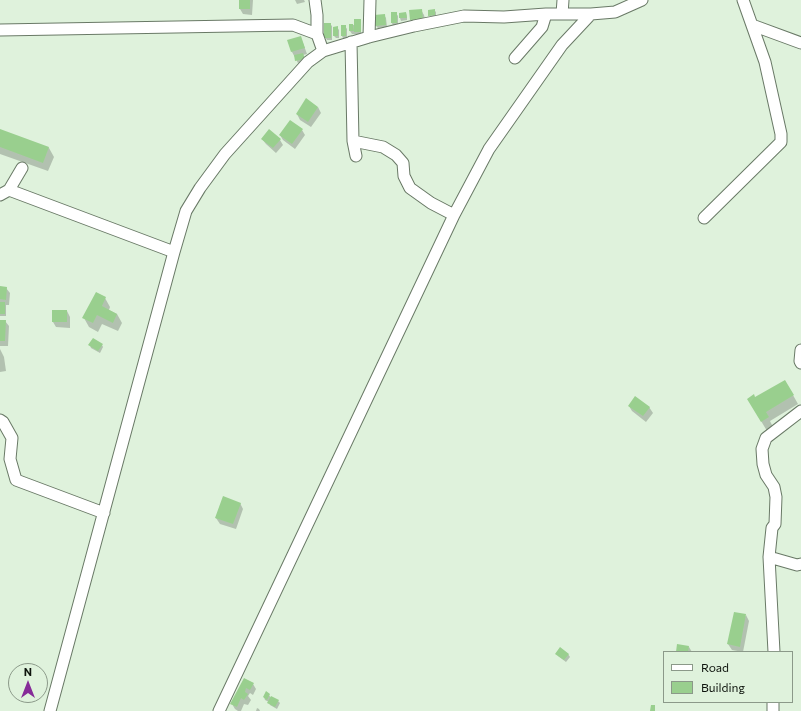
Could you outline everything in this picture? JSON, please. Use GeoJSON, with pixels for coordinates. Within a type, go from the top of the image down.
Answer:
{"type":"FeatureCollection","features":[{"type":"Feature","properties":{"kind":"street"},"geometry":{"type":"LineString","coordinates":[[315,0],[317,30],[323,51]]}},
{"type":"Feature","properties":{"kind":"street"},"geometry":{"type":"LineString","coordinates":[[562,14],[563,0]]}},
{"type":"Feature","properties":{"kind":"street"},"geometry":{"type":"LineString","coordinates":[[50,711],[186,211],[200,188],[225,154],[308,62],[323,51],[369,37],[464,16],[504,17],[615,12],[642,0]]}},
{"type":"Feature","properties":{"kind":"street"},"geometry":{"type":"LineString","coordinates":[[704,218],[781,142],[781,134],[765,62],[743,0]]}},
{"type":"Feature","properties":{"kind":"street"},"geometry":{"type":"LineString","coordinates":[[369,37],[370,8]]}},
{"type":"Feature","properties":{"kind":"street"},"geometry":{"type":"LineString","coordinates":[[515,58],[542,28],[546,14]]}},
{"type":"Feature","properties":{"kind":"street"},"geometry":{"type":"LineString","coordinates":[[219,711],[454,215],[489,149],[562,45],[591,14]]}},
{"type":"Feature","properties":{"kind":"street"},"geometry":{"type":"LineString","coordinates":[[0,30],[294,25],[317,30]]}},
{"type":"Feature","properties":{"kind":"street"},"geometry":{"type":"LineString","coordinates":[[752,25],[801,43]]}},
{"type":"Feature","properties":{"kind":"street"},"geometry":{"type":"LineString","coordinates":[[350,42],[353,141],[356,156]]}},
{"type":"Feature","properties":{"kind":"street"},"geometry":{"type":"LineString","coordinates":[[353,141],[383,147],[396,155],[403,163],[404,176],[410,188],[430,203],[454,215]]}},
{"type":"Feature","properties":{"kind":"street"},"geometry":{"type":"LineString","coordinates":[[22,168],[5,192],[174,252]]}},
{"type":"Feature","properties":{"kind":"street"},"geometry":{"type":"LineString","coordinates":[[801,350],[801,363]]}},
{"type":"Feature","properties":{"kind":"street"},"geometry":{"type":"LineString","coordinates":[[774,651],[769,557],[772,528],[775,524],[776,497],[774,487],[766,475],[763,464],[762,449],[766,438],[801,411]]}},
{"type":"Feature","properties":{"kind":"street"},"geometry":{"type":"LineString","coordinates":[[0,420],[3,422],[12,438],[10,459],[16,480],[104,513]]}},
{"type":"Feature","properties":{"kind":"street"},"geometry":{"type":"LineString","coordinates":[[769,557],[797,565],[801,564]]}},
{"type":"Feature","properties":{"kind":"building"},"geometry":{"type":"Polygon","coordinates":[[[239,0],[250,0],[250,9],[239,9],[239,0]]]}},
{"type":"Feature","properties":{"kind":"building"},"geometry":{"type":"Polygon","coordinates":[[[422,9],[423,19],[410,20],[409,10],[422,9]]]}},
{"type":"Feature","properties":{"kind":"building"},"geometry":{"type":"Polygon","coordinates":[[[435,9],[435,15],[428,16],[428,10],[435,9]]]}},
{"type":"Feature","properties":{"kind":"building"},"geometry":{"type":"Polygon","coordinates":[[[391,12],[397,12],[397,23],[391,23],[391,12]]]}},
{"type":"Feature","properties":{"kind":"building"},"geometry":{"type":"Polygon","coordinates":[[[406,12],[407,18],[399,18],[399,13],[406,12]]]}},
{"type":"Feature","properties":{"kind":"building"},"geometry":{"type":"Polygon","coordinates":[[[385,14],[386,25],[375,26],[374,15],[385,14]]]}},
{"type":"Feature","properties":{"kind":"building"},"geometry":{"type":"Polygon","coordinates":[[[354,19],[361,19],[361,32],[354,32],[354,19]]]}},
{"type":"Feature","properties":{"kind":"building"},"geometry":{"type":"Polygon","coordinates":[[[324,23],[331,23],[331,38],[324,38],[324,23]]]}},
{"type":"Feature","properties":{"kind":"building"},"geometry":{"type":"Polygon","coordinates":[[[349,24],[353,24],[354,31],[349,31],[349,24]]]}},
{"type":"Feature","properties":{"kind":"building"},"geometry":{"type":"Polygon","coordinates":[[[341,25],[346,25],[346,36],[341,36],[341,25]]]}},
{"type":"Feature","properties":{"kind":"building"},"geometry":{"type":"Polygon","coordinates":[[[338,26],[338,36],[333,36],[333,27],[338,26]]]}},
{"type":"Feature","properties":{"kind":"building"},"geometry":{"type":"Polygon","coordinates":[[[301,36],[305,48],[291,52],[287,40],[301,36]]]}},
{"type":"Feature","properties":{"kind":"building"},"geometry":{"type":"Polygon","coordinates":[[[303,53],[305,59],[295,61],[294,55],[303,53]]]}},
{"type":"Feature","properties":{"kind":"building"},"geometry":{"type":"Polygon","coordinates":[[[306,98],[318,107],[308,122],[296,114],[306,98]]]}},
{"type":"Feature","properties":{"kind":"building"},"geometry":{"type":"Polygon","coordinates":[[[290,120],[303,129],[292,144],[279,135],[290,120]]]}},
{"type":"Feature","properties":{"kind":"building"},"geometry":{"type":"Polygon","coordinates":[[[0,129],[49,147],[43,163],[0,147],[0,129]]]}},
{"type":"Feature","properties":{"kind":"building"},"geometry":{"type":"Polygon","coordinates":[[[269,129],[281,139],[273,148],[261,139],[269,129]]]}},
{"type":"Feature","properties":{"kind":"building"},"geometry":{"type":"Polygon","coordinates":[[[0,286],[7,287],[6,300],[0,299],[0,286]]]}},
{"type":"Feature","properties":{"kind":"building"},"geometry":{"type":"Polygon","coordinates":[[[96,292],[106,297],[102,306],[117,314],[113,323],[97,315],[93,323],[82,318],[96,292]]]}},
{"type":"Feature","properties":{"kind":"building"},"geometry":{"type":"Polygon","coordinates":[[[0,302],[5,302],[5,314],[0,314],[0,302]]]}},
{"type":"Feature","properties":{"kind":"building"},"geometry":{"type":"Polygon","coordinates":[[[52,310],[67,310],[67,322],[52,322],[52,310]]]}},
{"type":"Feature","properties":{"kind":"building"},"geometry":{"type":"Polygon","coordinates":[[[0,320],[6,320],[5,341],[0,341],[0,320]]]}},
{"type":"Feature","properties":{"kind":"building"},"geometry":{"type":"Polygon","coordinates":[[[93,338],[103,344],[98,351],[88,345],[93,338]]]}},
{"type":"Feature","properties":{"kind":"building"},"geometry":{"type":"Polygon","coordinates":[[[785,380],[794,395],[766,412],[769,417],[761,422],[747,399],[754,394],[755,397],[785,380]]]}},
{"type":"Feature","properties":{"kind":"building"},"geometry":{"type":"Polygon","coordinates":[[[635,396],[650,407],[643,416],[628,406],[635,396]]]}},
{"type":"Feature","properties":{"kind":"building"},"geometry":{"type":"Polygon","coordinates":[[[223,496],[241,503],[233,524],[215,518],[223,496]]]}},
{"type":"Feature","properties":{"kind":"building"},"geometry":{"type":"Polygon","coordinates":[[[734,612],[746,614],[740,647],[727,644],[734,612]]]}},
{"type":"Feature","properties":{"kind":"building"},"geometry":{"type":"Polygon","coordinates":[[[677,644],[689,646],[688,651],[676,651],[677,644]]]}},
{"type":"Feature","properties":{"kind":"building"},"geometry":{"type":"Polygon","coordinates":[[[560,647],[569,654],[564,660],[555,654],[560,647]]]}},
{"type":"Feature","properties":{"kind":"building"},"geometry":{"type":"Polygon","coordinates":[[[244,678],[254,683],[250,690],[246,688],[245,692],[248,694],[244,700],[241,698],[237,707],[230,704],[244,678]]]}},
{"type":"Feature","properties":{"kind":"building"},"geometry":{"type":"Polygon","coordinates":[[[266,691],[270,694],[267,700],[263,697],[266,691]]]}},
{"type":"Feature","properties":{"kind":"building"},"geometry":{"type":"Polygon","coordinates":[[[271,696],[279,700],[275,707],[267,703],[271,696]]]}},
{"type":"Feature","properties":{"kind":"building"},"geometry":{"type":"Polygon","coordinates":[[[651,705],[655,705],[655,711],[650,711],[651,705]]]}}]}
